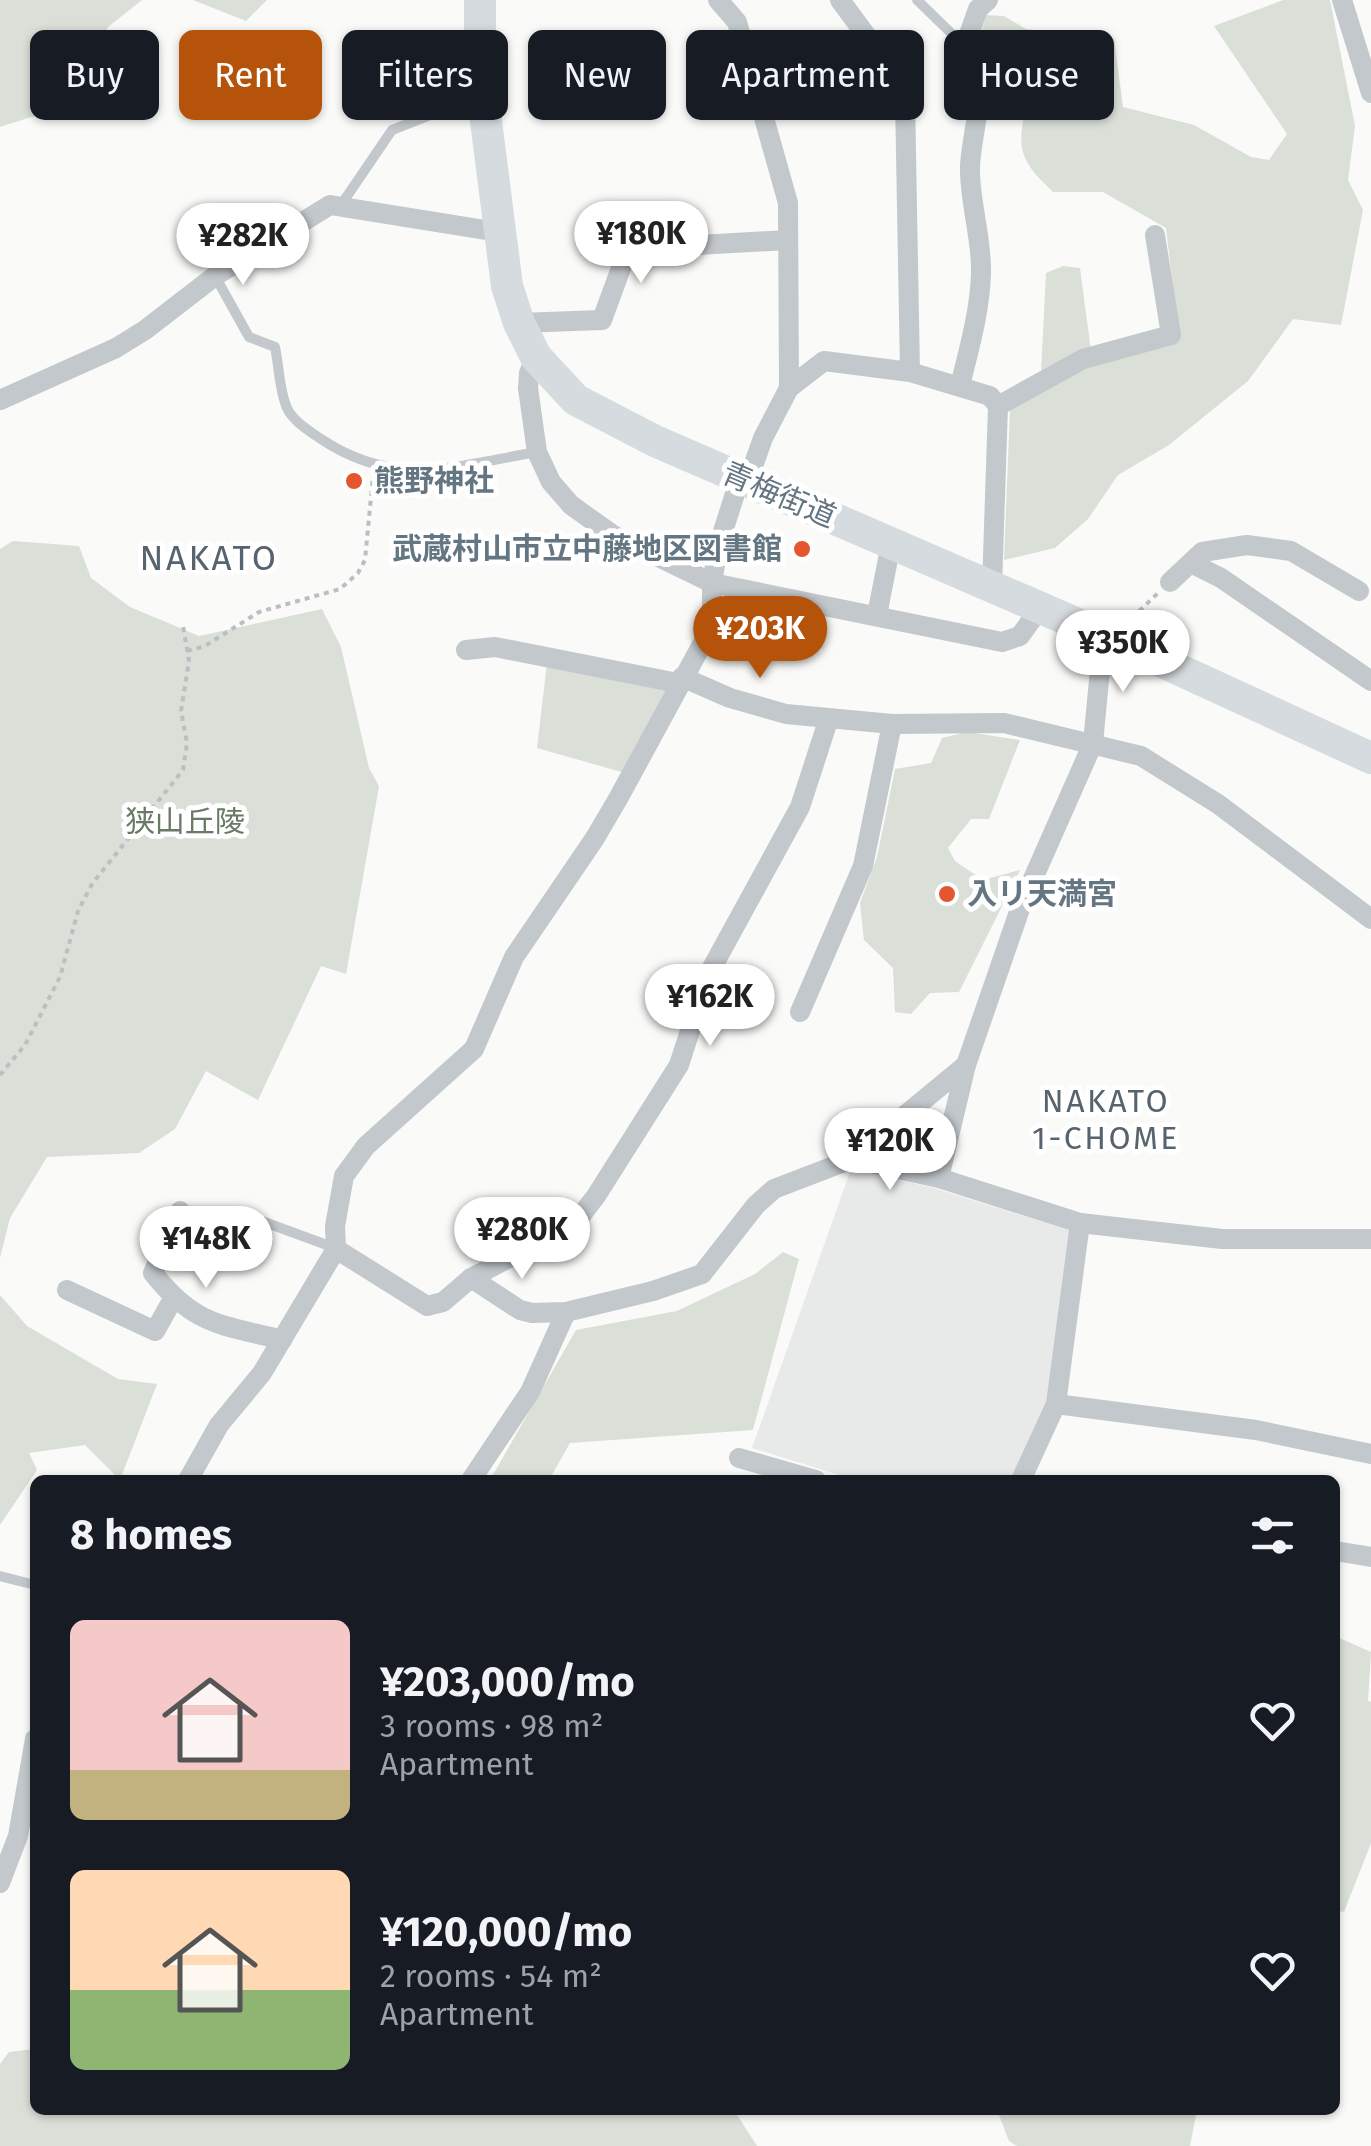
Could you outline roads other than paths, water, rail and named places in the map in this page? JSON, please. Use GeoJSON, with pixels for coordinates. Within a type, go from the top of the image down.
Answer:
{"type":"FeatureCollection","features":[{"type":"Feature","properties":{"kind":"main road","name":"青梅街道"},"geometry":{"type":"LineString","coordinates":[[479,30],[480,0]]}},
{"type":"Feature","properties":{"kind":"main road","name":"青梅街道"},"geometry":{"type":"LineString","coordinates":[[485,120],[498,232],[518,324],[536,357],[561,388],[590,410],[1110,638],[1371,758]]}},
{"type":"Feature","properties":{"kind":"street"},"geometry":{"type":"LineString","coordinates":[[718,0],[739,30]]}},
{"type":"Feature","properties":{"kind":"street"},"geometry":{"type":"LineString","coordinates":[[840,0],[862,30]]}},
{"type":"Feature","properties":{"kind":"street"},"geometry":{"type":"LineString","coordinates":[[971,30],[978,9],[988,0]]}},
{"type":"Feature","properties":{"kind":"street"},"geometry":{"type":"LineString","coordinates":[[1342,0],[1366,57],[1371,93]]}},
{"type":"Feature","properties":{"kind":"street"},"geometry":{"type":"LineString","coordinates":[[191,1475],[219,1425],[262,1373],[336,1249],[335,1226],[344,1176],[366,1146],[474,1049],[514,957],[595,838],[712,626],[712,584],[718,548],[740,478],[752,469],[788,388],[788,203],[765,120]]}},
{"type":"Feature","properties":{"kind":"street"},"geometry":{"type":"LineString","coordinates":[[905,120],[910,372]]}},
{"type":"Feature","properties":{"kind":"street"},"geometry":{"type":"LineString","coordinates":[[960,386],[978,311],[982,270],[970,170],[976,120]]}},
{"type":"Feature","properties":{"kind":"street"},"geometry":{"type":"LineString","coordinates":[[0,400],[116,348],[215,276],[330,206],[498,232]]}},
{"type":"Feature","properties":{"kind":"street"},"geometry":{"type":"LineString","coordinates":[[998,406],[1082,359],[1171,334],[1155,235]]}},
{"type":"Feature","properties":{"kind":"street"},"geometry":{"type":"LineString","coordinates":[[518,324],[602,320],[628,249],[788,240]]}},
{"type":"Feature","properties":{"kind":"street"},"geometry":{"type":"LineString","coordinates":[[536,357],[529,372],[528,388],[538,452],[551,482],[570,505],[613,535],[712,584],[1002,642],[1020,636],[1040,608]]}},
{"type":"Feature","properties":{"kind":"street"},"geometry":{"type":"LineString","coordinates":[[788,388],[824,361],[910,372],[990,396],[998,406],[992,587]]}},
{"type":"Feature","properties":{"kind":"street"},"geometry":{"type":"LineString","coordinates":[[877,615],[892,544]]}},
{"type":"Feature","properties":{"kind":"street"},"geometry":{"type":"LineString","coordinates":[[1170,582],[1202,552],[1247,545],[1291,552],[1365,593]]}},
{"type":"Feature","properties":{"kind":"street"},"geometry":{"type":"LineString","coordinates":[[1190,563],[1222,578],[1371,682]]}},
{"type":"Feature","properties":{"kind":"street"},"geometry":{"type":"LineString","coordinates":[[939,1178],[966,1065],[1020,906],[1093,742],[1100,670],[1110,638]]}},
{"type":"Feature","properties":{"kind":"street"},"geometry":{"type":"LineString","coordinates":[[466,650],[490,642],[680,680],[786,714],[828,721],[1004,723],[1093,742],[1140,756],[1176,776],[1371,919]]}},
{"type":"Feature","properties":{"kind":"street"},"geometry":{"type":"LineString","coordinates":[[336,1249],[427,1306],[443,1302],[471,1278],[506,1259],[566,1235],[596,1196],[679,1065],[708,975],[800,807],[828,721]]}},
{"type":"Feature","properties":{"kind":"street"},"geometry":{"type":"LineString","coordinates":[[800,1012],[862,866],[892,724]]}},
{"type":"Feature","properties":{"kind":"street"},"geometry":{"type":"LineString","coordinates":[[471,1278],[520,1310],[566,1312],[653,1291],[702,1274],[756,1205],[774,1189],[852,1159],[966,1065]]}},
{"type":"Feature","properties":{"kind":"street"},"geometry":{"type":"LineString","coordinates":[[852,1159],[939,1178],[1080,1223],[1222,1239],[1371,1239]]}},
{"type":"Feature","properties":{"kind":"street"},"geometry":{"type":"LineString","coordinates":[[180,1211],[153,1273],[174,1299],[204,1320],[282,1340]]}},
{"type":"Feature","properties":{"kind":"street"},"geometry":{"type":"LineString","coordinates":[[1023,1475],[1056,1404],[1080,1223]]}},
{"type":"Feature","properties":{"kind":"street"},"geometry":{"type":"LineString","coordinates":[[67,1290],[155,1331],[174,1299]]}},
{"type":"Feature","properties":{"kind":"street"},"geometry":{"type":"LineString","coordinates":[[474,1475],[530,1392],[566,1312]]}},
{"type":"Feature","properties":{"kind":"street"},"geometry":{"type":"LineString","coordinates":[[1056,1404],[1256,1430],[1371,1454]]}},
{"type":"Feature","properties":{"kind":"street"},"geometry":{"type":"LineString","coordinates":[[739,1458],[798,1475]]}},
{"type":"Feature","properties":{"kind":"street"},"geometry":{"type":"LineString","coordinates":[[1340,1552],[1371,1557]]}},
{"type":"Feature","properties":{"kind":"street"},"geometry":{"type":"LineString","coordinates":[[0,1883],[23,1816],[30,1771]]}},
{"type":"Feature","properties":{"kind":"lane"},"geometry":{"type":"LineString","coordinates":[[917,0],[948,30]]}},
{"type":"Feature","properties":{"kind":"lane"},"geometry":{"type":"LineString","coordinates":[[341,206],[392,130],[418,120]]}},
{"type":"Feature","properties":{"kind":"lane"},"geometry":{"type":"LineString","coordinates":[[215,276],[249,337],[275,347],[287,409],[305,428],[335,448],[374,466],[418,471],[538,452]]}},
{"type":"Feature","properties":{"kind":"lane"},"geometry":{"type":"LineString","coordinates":[[259,1220],[336,1249]]}},
{"type":"Feature","properties":{"kind":"lane"},"geometry":{"type":"LineString","coordinates":[[0,1576],[30,1585]]}},
{"type":"Feature","properties":{"kind":"place","name":"熊野神社"},"geometry":{"type":"Point","coordinates":[354,481]}},
{"type":"Feature","properties":{"kind":"place","name":"武蔵村山市立中藤地区図書館"},"geometry":{"type":"Point","coordinates":[802,549]}},
{"type":"Feature","properties":{"kind":"place","name":"入リ天満宮"},"geometry":{"type":"Point","coordinates":[947,894]}},
{"type":"Feature","properties":{"kind":"district","name":"NAKATO"},"geometry":{"type":"Point","coordinates":[209,558]}},
{"type":"Feature","properties":{"kind":"district","name":"NAKATO 1-CHOME"},"geometry":{"type":"Point","coordinates":[1106,1120]}},
{"type":"Feature","properties":{"kind":"park label","name":"狭山丘陵"},"geometry":{"type":"Point","coordinates":[185,822]}}]}
